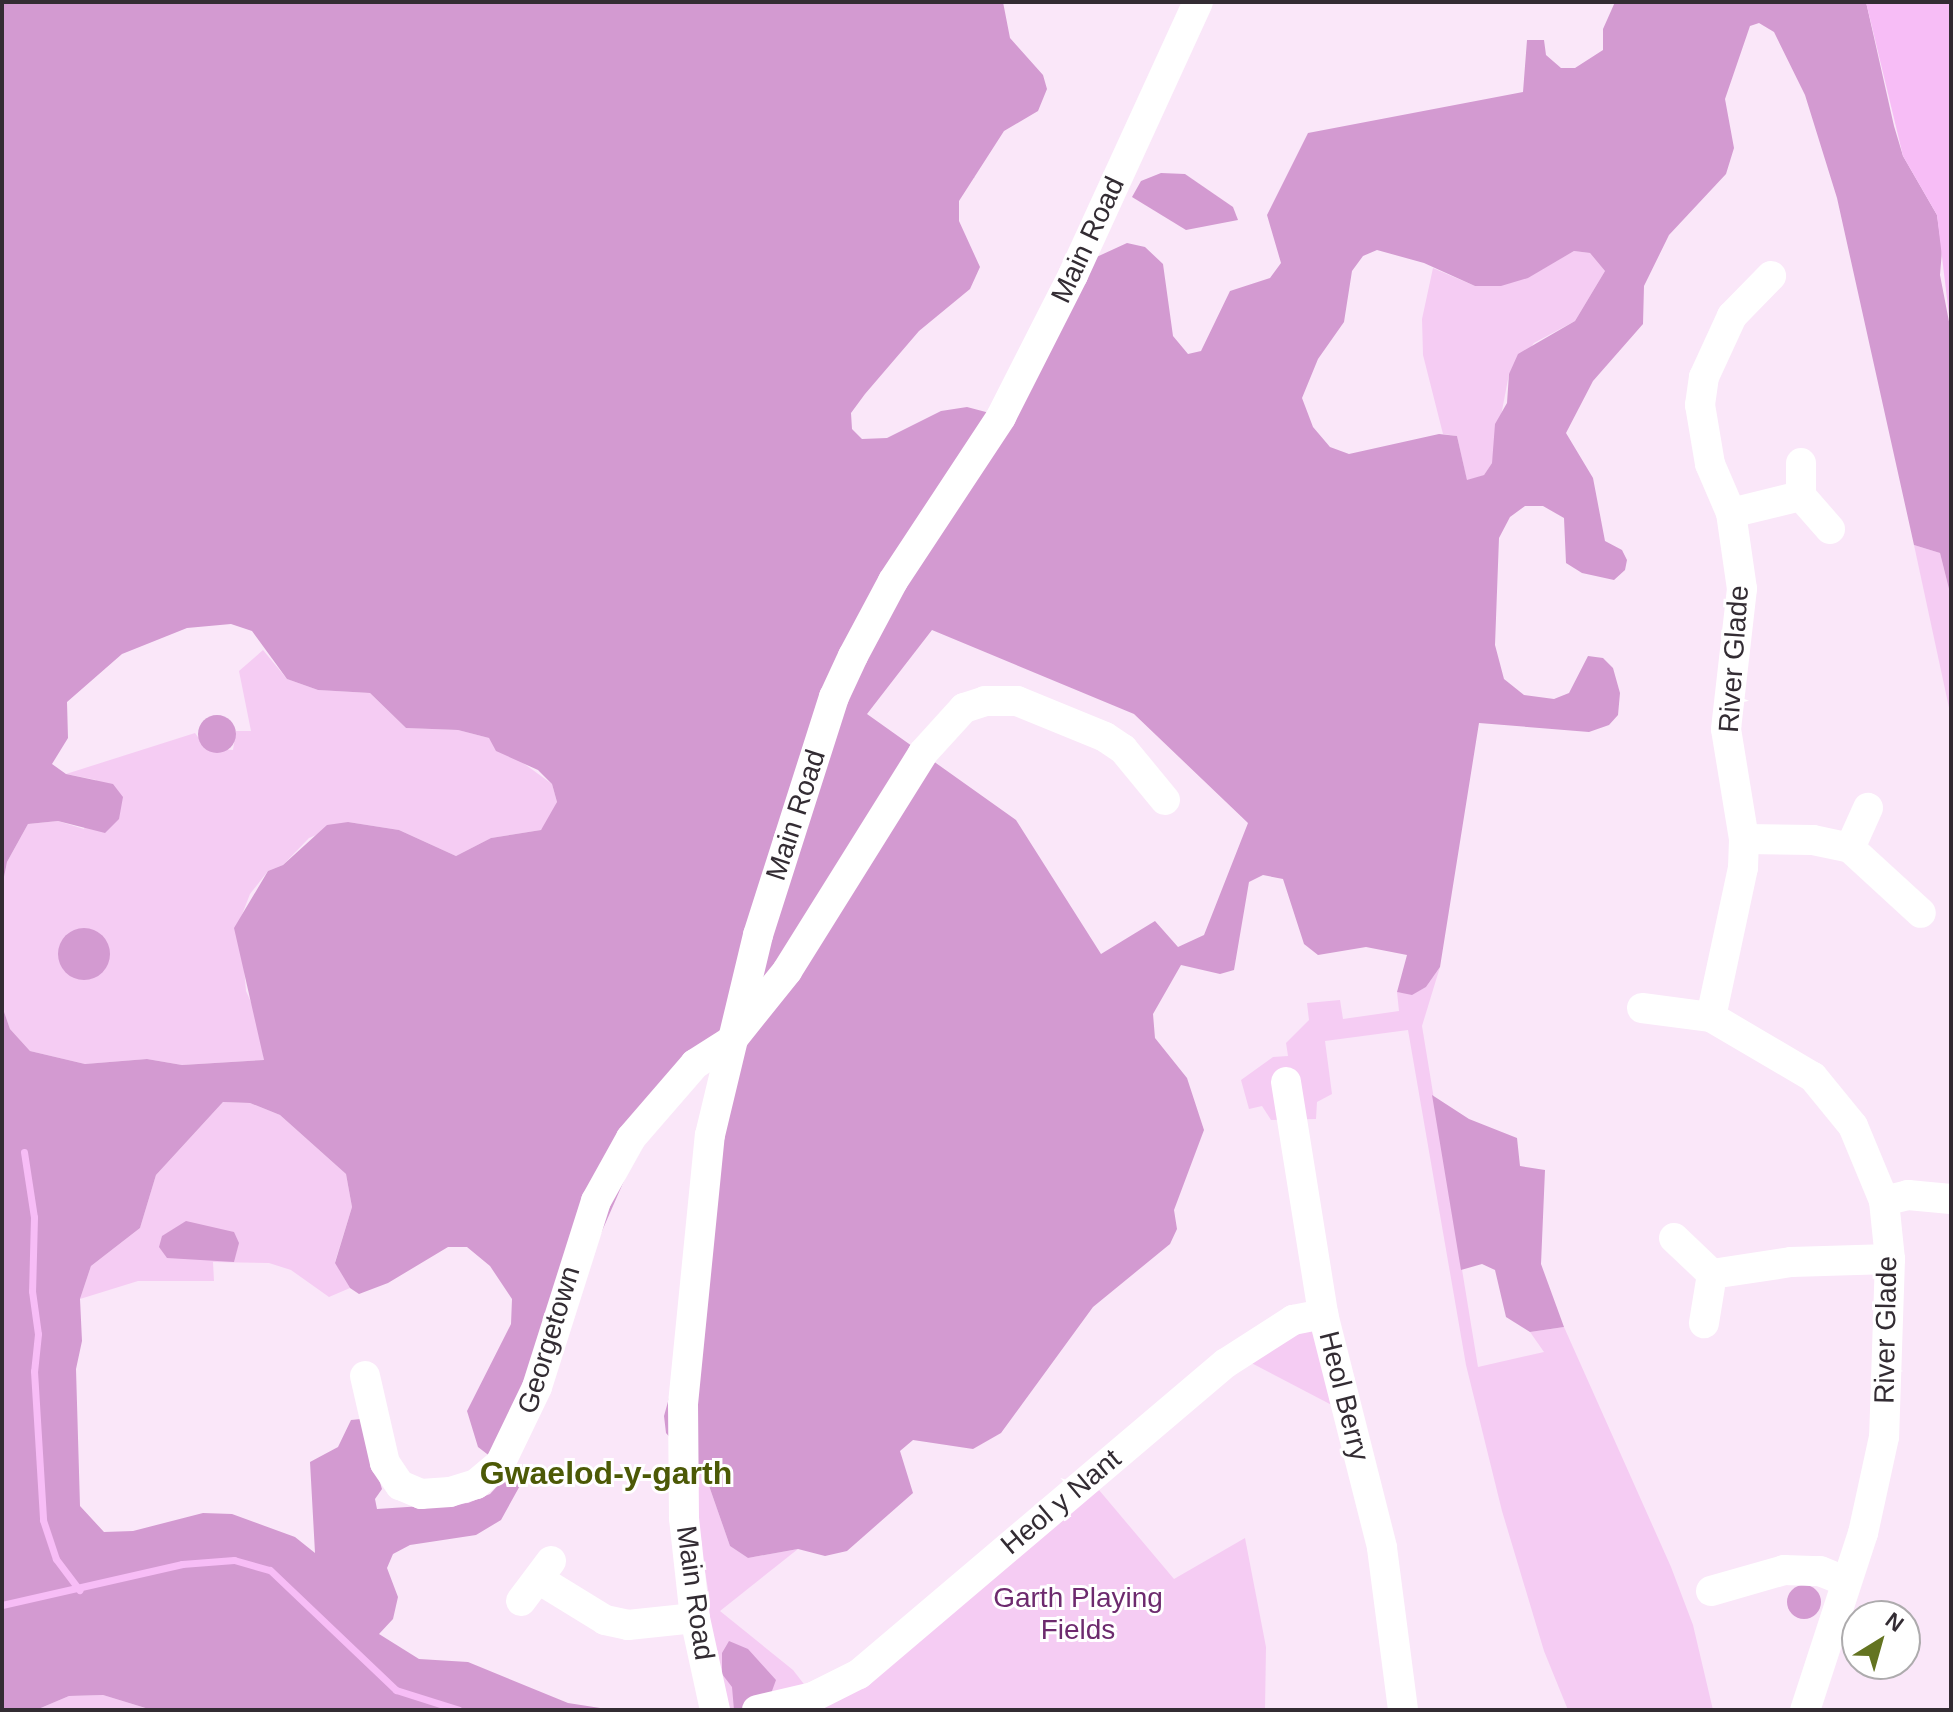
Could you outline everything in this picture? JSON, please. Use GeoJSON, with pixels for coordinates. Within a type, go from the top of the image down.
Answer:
{"type":"FeatureCollection","features":[{"type":"Feature","properties":{"kind":"street","name":"Main Road"},"geometry":{"type":"LineString","coordinates":[[715,1710],[695,1618],[684,1518],[683,1404],[710,1135],[758,935],[834,697],[893,581],[1001,417],[1073,275],[1198,2]]}},
{"type":"Feature","properties":{"kind":"street","name":"River Glade"},"geometry":{"type":"LineString","coordinates":[[1711,1017],[1738,902],[1744,839],[1726,729],[1729,665],[1742,589],[1731,513],[1701,431],[1704,377],[1732,316],[1771,276]]}},
{"type":"Feature","properties":{"kind":"street"},"geometry":{"type":"LineString","coordinates":[[1801,463],[1801,496],[1830,529]]}},
{"type":"Feature","properties":{"kind":"street"},"geometry":{"type":"LineString","coordinates":[[1731,513],[1801,496]]}},
{"type":"Feature","properties":{"kind":"street"},"geometry":{"type":"LineString","coordinates":[[731,1041],[810,938],[923,753],[964,708],[985,701],[1017,701],[1105,737],[1123,749],[1165,800]]}},
{"type":"Feature","properties":{"kind":"street"},"geometry":{"type":"LineString","coordinates":[[1850,848],[1868,808]]}},
{"type":"Feature","properties":{"kind":"street"},"geometry":{"type":"LineString","coordinates":[[1744,839],[1813,840],[1850,848],[1921,913]]}},
{"type":"Feature","properties":{"kind":"street","name":"River Glade"},"geometry":{"type":"LineString","coordinates":[[1642,1008],[1711,1017],[1788,1058],[1834,1099],[1872,1163],[1884,1201],[1890,1259],[1884,1437],[1863,1533],[1805,1710]]}},
{"type":"Feature","properties":{"kind":"street","name":"Georgetown"},"geometry":{"type":"LineString","coordinates":[[365,1376],[385,1463],[400,1485],[421,1494],[450,1492],[476,1484],[500,1464],[533,1399],[596,1201],[663,1096],[695,1064],[731,1041]]}},
{"type":"Feature","properties":{"kind":"street","name":"Heol Berry"},"geometry":{"type":"LineString","coordinates":[[1286,1082],[1323,1314],[1382,1548],[1403,1710]]}},
{"type":"Feature","properties":{"kind":"street"},"geometry":{"type":"LineString","coordinates":[[1884,1201],[1908,1195],[1951,1199]]}},
{"type":"Feature","properties":{"kind":"street"},"geometry":{"type":"LineString","coordinates":[[1674,1238],[1712,1274]]}},
{"type":"Feature","properties":{"kind":"street"},"geometry":{"type":"LineString","coordinates":[[1712,1274],[1791,1262],[1890,1259]]}},
{"type":"Feature","properties":{"kind":"street"},"geometry":{"type":"LineString","coordinates":[[1704,1323],[1712,1274]]}},
{"type":"Feature","properties":{"kind":"street","name":"Heol y Nant"},"geometry":{"type":"LineString","coordinates":[[757,1710],[813,1697],[859,1674],[1226,1363],[1293,1320],[1323,1314]]}},
{"type":"Feature","properties":{"kind":"street"},"geometry":{"type":"LineString","coordinates":[[1711,1591],[1784,1570],[1820,1571],[1845,1581]]}},
{"type":"Feature","properties":{"kind":"street"},"geometry":{"type":"LineString","coordinates":[[537,1581],[605,1620],[628,1625],[695,1618]]}},
{"type":"Feature","properties":{"kind":"green space"},"geometry":{"type":"Polygon","coordinates":[[[1574,251],[1590,253],[1605,271],[1575,321],[1534,343],[1509,374],[1492,463],[1484,475],[1467,481],[1457,436],[1443,434],[1423,355],[1422,319],[1433,268],[1475,286],[1527,278],[1574,251]]]}},
{"type":"Feature","properties":{"kind":"green space"},"geometry":{"type":"Polygon","coordinates":[[[1914,545],[1940,553],[1951,597],[1951,717],[1914,545]]]}},
{"type":"Feature","properties":{"kind":"green space"},"geometry":{"type":"Polygon","coordinates":[[[263,650],[287,679],[318,690],[370,693],[406,728],[458,730],[489,738],[552,784],[557,802],[551,817],[541,830],[491,838],[456,856],[399,830],[348,822],[309,838],[283,865],[268,871],[250,894],[240,920],[246,991],[258,1018],[264,1060],[182,1065],[147,1059],[85,1064],[30,1051],[10,1029],[2,1006],[2,887],[7,862],[28,824],[58,821],[84,829],[96,780],[66,774],[195,733],[206,748],[233,750],[236,731],[251,731],[239,671],[263,650]]]}},
{"type":"Feature","properties":{"kind":"green space"},"geometry":{"type":"Polygon","coordinates":[[[1440,967],[1422,1026],[1478,1367],[1544,1352],[1530,1332],[1564,1327],[1671,1567],[1693,1625],[1713,1710],[1568,1710],[1544,1651],[1502,1511],[1466,1365],[1408,1030],[1325,1041],[1332,1094],[1317,1102],[1316,1119],[1271,1120],[1262,1106],[1249,1109],[1241,1080],[1273,1057],[1288,1056],[1286,1043],[1309,1020],[1307,1003],[1340,1000],[1343,1019],[1399,1011],[1397,992],[1412,994],[1426,987],[1440,967]]]}},
{"type":"Feature","properties":{"kind":"green space"},"geometry":{"type":"Polygon","coordinates":[[[223,1102],[250,1103],[280,1115],[346,1174],[352,1207],[335,1262],[350,1288],[329,1297],[291,1270],[269,1263],[213,1262],[214,1281],[138,1281],[80,1299],[91,1266],[140,1228],[156,1175],[223,1102]]]}},
{"type":"Feature","properties":{"kind":"green space"},"geometry":{"type":"Polygon","coordinates":[[[1323,1314],[1347,1413],[1236,1355],[1323,1314]]]}},
{"type":"Feature","properties":{"kind":"green space","name":"Garth Playing Fields"},"geometry":{"type":"Polygon","coordinates":[[[696,1465],[707,1480],[730,1546],[748,1558],[798,1549],[720,1611],[793,1670],[814,1697],[1099,1490],[1174,1579],[1245,1538],[1266,1647],[1265,1710],[715,1710],[693,1601],[710,1602],[697,1521],[696,1465]]]}},
{"type":"Feature","properties":{"kind":"green space"},"geometry":{"type":"Polygon","coordinates":[[[103,1695],[152,1710],[36,1710],[69,1696],[103,1695]]]}},
{"type":"Feature","properties":{"kind":"shaded area"},"geometry":{"type":"Polygon","coordinates":[[[2,2],[1003,2],[1010,38],[1043,75],[1047,89],[1038,111],[1004,131],[959,201],[959,221],[980,267],[970,289],[919,331],[851,413],[852,429],[862,439],[887,438],[941,411],[967,407],[1001,416],[1077,266],[1127,243],[1145,247],[1163,264],[1173,336],[1188,354],[1201,351],[1230,291],[1270,278],[1281,263],[1267,215],[1308,133],[1523,92],[1527,40],[1544,40],[1546,55],[1561,68],[1575,68],[1603,50],[1603,29],[1615,2],[1866,2],[1903,156],[1937,215],[1942,250],[1940,275],[1951,332],[1951,597],[1940,553],[1914,545],[1837,198],[1805,95],[1774,32],[1759,23],[1750,26],[1725,99],[1734,148],[1726,174],[1669,235],[1644,286],[1643,324],[1593,381],[1566,433],[1593,478],[1605,541],[1622,550],[1627,560],[1625,570],[1614,580],[1582,573],[1566,563],[1564,518],[1543,506],[1525,506],[1510,517],[1499,538],[1495,645],[1504,679],[1524,695],[1554,699],[1569,693],[1588,656],[1603,658],[1613,668],[1620,693],[1618,715],[1609,725],[1589,732],[1479,723],[1440,967],[1426,987],[1412,995],[1397,992],[1407,955],[1366,947],[1318,955],[1304,944],[1283,879],[1263,875],[1249,882],[1234,970],[1220,974],[1181,965],[1153,1014],[1155,1038],[1187,1078],[1204,1130],[1174,1210],[1177,1229],[1170,1244],[1093,1307],[1001,1433],[973,1449],[913,1440],[900,1451],[913,1493],[847,1551],[825,1556],[798,1549],[748,1558],[730,1546],[707,1480],[666,1433],[664,1416],[689,1326],[731,1044],[664,1110],[627,1174],[500,1464],[478,1447],[467,1411],[511,1324],[512,1299],[490,1266],[467,1247],[448,1247],[388,1283],[359,1294],[350,1288],[335,1263],[352,1207],[346,1174],[280,1115],[250,1103],[223,1102],[156,1175],[140,1228],[91,1266],[80,1299],[82,1341],[76,1369],[80,1506],[104,1532],[133,1531],[203,1513],[232,1514],[295,1537],[315,1553],[310,1462],[338,1447],[351,1420],[361,1419],[382,1489],[375,1499],[377,1509],[468,1503],[490,1494],[518,1464],[525,1467],[522,1482],[501,1520],[476,1535],[410,1545],[393,1554],[387,1568],[398,1597],[393,1619],[379,1634],[419,1659],[468,1662],[568,1703],[613,1710],[152,1710],[103,1695],[69,1696],[36,1710],[2,1710],[2,1006],[10,1029],[30,1051],[85,1064],[147,1059],[182,1065],[264,1060],[234,928],[268,871],[283,865],[327,825],[348,822],[399,830],[456,856],[491,838],[541,830],[557,802],[552,784],[538,770],[496,751],[489,738],[458,730],[406,728],[370,693],[318,690],[287,679],[252,631],[231,624],[187,628],[122,654],[67,702],[68,738],[52,764],[66,774],[113,784],[123,797],[119,819],[105,833],[58,821],[28,824],[7,862],[2,887],[2,2]],[[1377,250],[1363,256],[1352,271],[1344,322],[1318,359],[1302,398],[1313,427],[1330,447],[1349,454],[1439,434],[1457,436],[1467,480],[1484,475],[1492,463],[1495,424],[1507,403],[1509,374],[1518,354],[1575,321],[1605,271],[1590,253],[1574,251],[1528,278],[1501,286],[1475,286],[1424,263],[1377,250]],[[932,630],[867,714],[1016,820],[1101,954],[1155,921],[1178,947],[1204,935],[1248,823],[1134,714],[932,630]]]}},
{"type":"Feature","properties":{"kind":"shaded area"},"geometry":{"type":"Polygon","coordinates":[[[1866,2],[1951,2],[1951,332],[1937,215],[1903,156],[1866,2]]]}},
{"type":"Feature","properties":{"kind":"shaded area"},"geometry":{"type":"Polygon","coordinates":[[[1161,173],[1185,174],[1233,207],[1238,220],[1186,230],[1132,197],[1141,181],[1161,173]]]}},
{"type":"Feature","properties":{"kind":"shaded area"},"geometry":{"type":"Polygon","coordinates":[[[217,715],[230,721],[236,734],[230,747],[217,753],[204,747],[198,734],[204,721],[217,715]]]}},
{"type":"Feature","properties":{"kind":"shaded area"},"geometry":{"type":"Polygon","coordinates":[[[84,928],[103,935],[110,954],[103,973],[84,980],[65,973],[58,954],[65,935],[84,928]]]}},
{"type":"Feature","properties":{"kind":"shaded area"},"geometry":{"type":"Polygon","coordinates":[[[1432,1095],[1469,1119],[1517,1138],[1520,1166],[1545,1170],[1541,1264],[1564,1327],[1530,1332],[1506,1317],[1495,1270],[1482,1264],[1461,1270],[1432,1095]]]}},
{"type":"Feature","properties":{"kind":"shaded area"},"geometry":{"type":"Polygon","coordinates":[[[186,1221],[234,1232],[239,1243],[234,1262],[167,1258],[159,1247],[162,1236],[186,1221]]]}},
{"type":"Feature","properties":{"kind":"shaded area"},"geometry":{"type":"Polygon","coordinates":[[[1804,1585],[1816,1590],[1821,1602],[1816,1614],[1804,1619],[1792,1614],[1787,1602],[1792,1590],[1804,1585]]]}},
{"type":"Feature","properties":{"kind":"shaded area"},"geometry":{"type":"Polygon","coordinates":[[[729,1641],[748,1649],[776,1680],[765,1710],[734,1710],[732,1687],[722,1674],[722,1653],[729,1641]]]}},
{"type":"Feature","properties":{"kind":"waterway"},"geometry":{"type":"LineString","coordinates":[[24,1152],[34,1217],[32,1291],[38,1334],[34,1371],[43,1520],[56,1559],[79,1590]]}},
{"type":"Feature","properties":{"kind":"waterway"},"geometry":{"type":"LineString","coordinates":[[2,1605],[182,1564],[234,1560],[270,1570],[396,1690],[459,1710]]}},
{"type":"Feature","properties":{"kind":"district","name":"Gwaelod-y-garth"},"geometry":{"type":"Point","coordinates":[606,1473]}}]}
